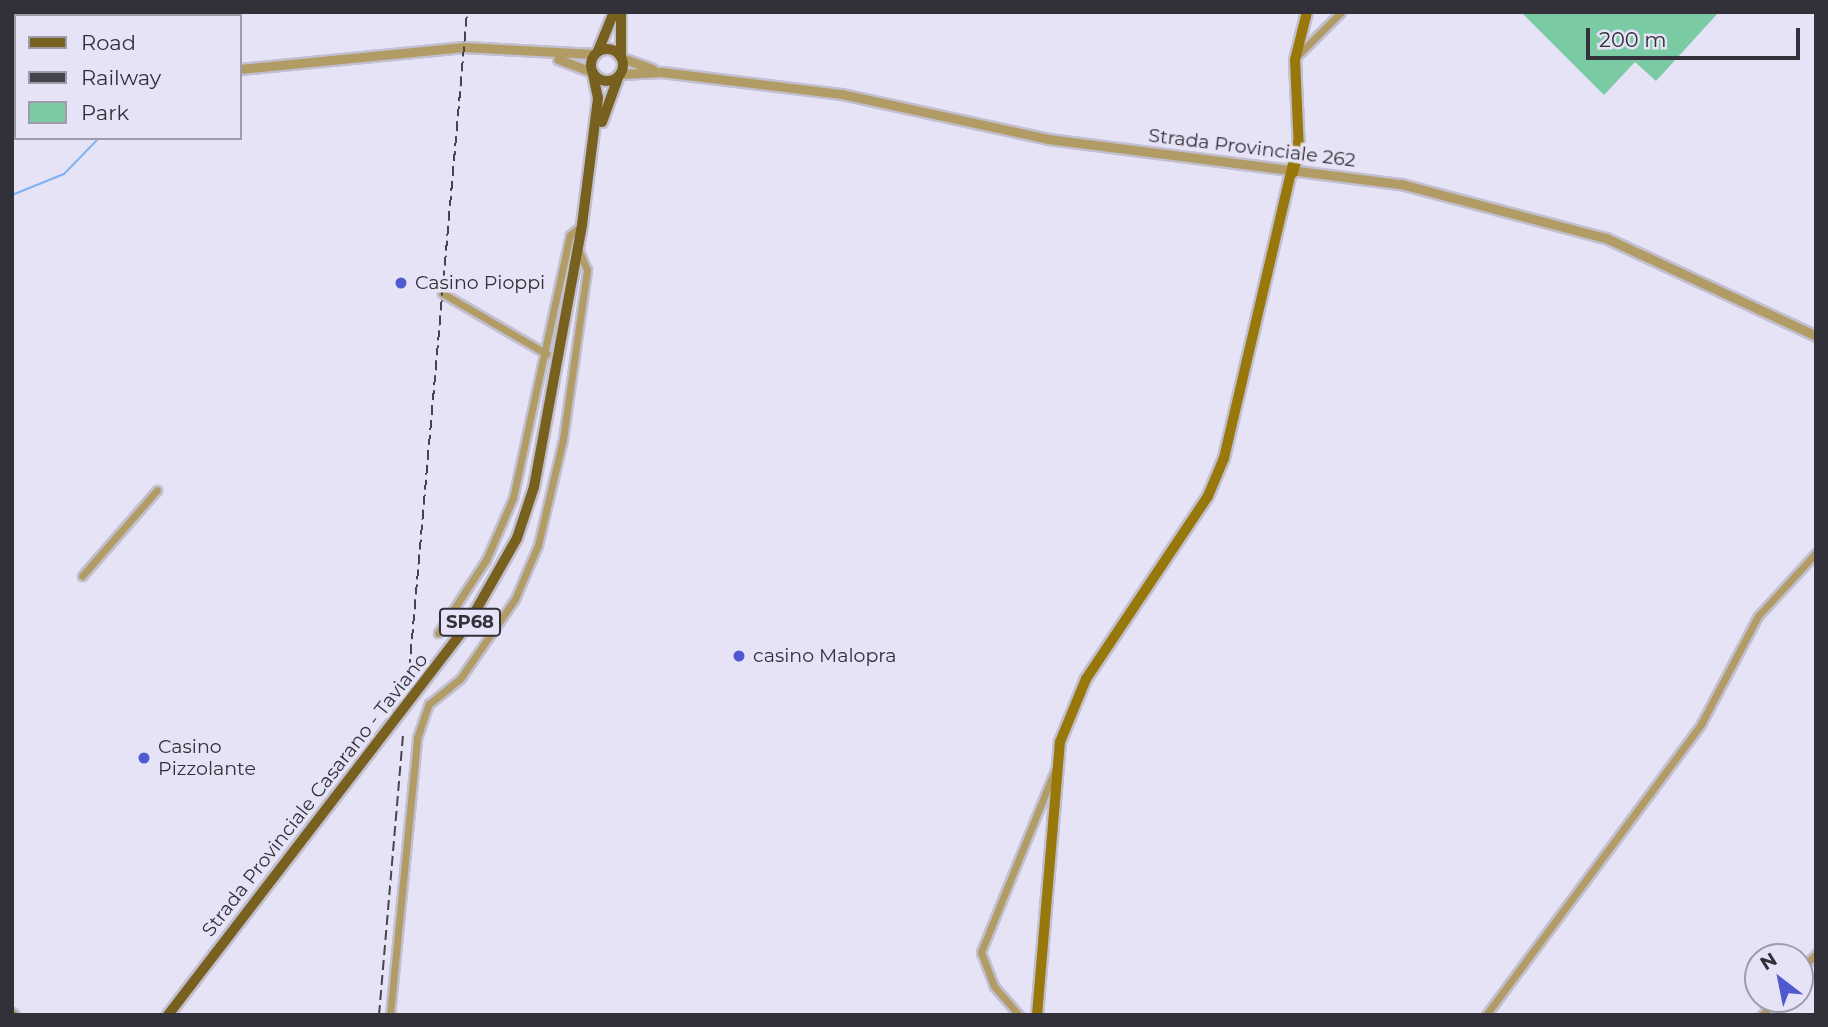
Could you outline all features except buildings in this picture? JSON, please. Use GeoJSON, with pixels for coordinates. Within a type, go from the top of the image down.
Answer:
{"type":"FeatureCollection","features":[{"type":"Feature","properties":{"kind":"main road","name":"Strada Provinciale Casarano - Taviano"},"geometry":{"type":"LineString","coordinates":[[168,1015],[495,582],[534,487],[594,148],[593,73],[596,53],[614,12]]}},
{"type":"Feature","properties":{"kind":"main road","name":"Strada Provinciale Casarano - Taviano"},"geometry":{"type":"LineString","coordinates":[[594,148],[619,76],[622,57],[621,12]]}},
{"type":"Feature","properties":{"kind":"main road"},"geometry":{"type":"LineString","coordinates":[[1037,1015],[1060,742],[1086,679],[1208,496],[1224,458],[1298,143],[1295,60],[1307,12]]}},
{"type":"Feature","properties":{"kind":"main road"},"geometry":{"type":"LineString","coordinates":[[596,53],[613,49],[622,57]]}},
{"type":"Feature","properties":{"kind":"main road"},"geometry":{"type":"LineString","coordinates":[[593,73],[605,81],[619,76]]}},
{"type":"Feature","properties":{"kind":"street"},"geometry":{"type":"LineString","coordinates":[[1295,60],[1341,12]]}},
{"type":"Feature","properties":{"kind":"street"},"geometry":{"type":"LineString","coordinates":[[242,69],[464,47],[550,56],[596,53]]}},
{"type":"Feature","properties":{"kind":"street"},"geometry":{"type":"LineString","coordinates":[[550,56],[593,73]]}},
{"type":"Feature","properties":{"kind":"street"},"geometry":{"type":"LineString","coordinates":[[622,57],[662,72]]}},
{"type":"Feature","properties":{"kind":"street"},"geometry":{"type":"LineString","coordinates":[[619,76],[662,72]]}},
{"type":"Feature","properties":{"kind":"street","name":"Strada Provinciale 262"},"geometry":{"type":"LineString","coordinates":[[662,72],[842,94],[1048,139],[1401,184],[1606,238],[1816,336]]}},
{"type":"Feature","properties":{"kind":"street"},"geometry":{"type":"LineString","coordinates":[[439,633],[486,560],[513,498],[547,354],[570,235],[582,225]]}},
{"type":"Feature","properties":{"kind":"street"},"geometry":{"type":"LineString","coordinates":[[390,1015],[417,738],[429,704],[460,679],[515,599],[538,545],[564,439],[587,270],[578,248]]}},
{"type":"Feature","properties":{"kind":"street"},"geometry":{"type":"LineString","coordinates":[[442,293],[547,354]]}},
{"type":"Feature","properties":{"kind":"street"},"geometry":{"type":"LineString","coordinates":[[82,576],[158,490]]}},
{"type":"Feature","properties":{"kind":"street"},"geometry":{"type":"LineString","coordinates":[[1486,1015],[1694,736],[1758,616],[1816,553]]}},
{"type":"Feature","properties":{"kind":"street"},"geometry":{"type":"LineString","coordinates":[[1019,1015],[994,986],[981,952],[1058,765]]}},
{"type":"Feature","properties":{"kind":"green space"},"geometry":{"type":"Polygon","coordinates":[[[1521,12],[1719,12],[1656,81],[1635,62],[1604,95],[1521,12]]]}},
{"type":"Feature","properties":{"kind":"waterway"},"geometry":{"type":"LineString","coordinates":[[12,195],[64,174],[97,140]]}},
{"type":"Feature","properties":{"kind":"railway"},"geometry":{"type":"LineString","coordinates":[[408,684],[467,12]]}},
{"type":"Feature","properties":{"kind":"railway"},"geometry":{"type":"LineString","coordinates":[[379,1015],[403,736]]}},
{"type":"Feature","properties":{"kind":"place","name":"Casino Pioppi"},"geometry":{"type":"Point","coordinates":[401,283]}},
{"type":"Feature","properties":{"kind":"place","name":"casino Malopra"},"geometry":{"type":"Point","coordinates":[739,656]}},
{"type":"Feature","properties":{"kind":"place","name":"Casino Pizzolante"},"geometry":{"type":"Point","coordinates":[144,758]}}]}
